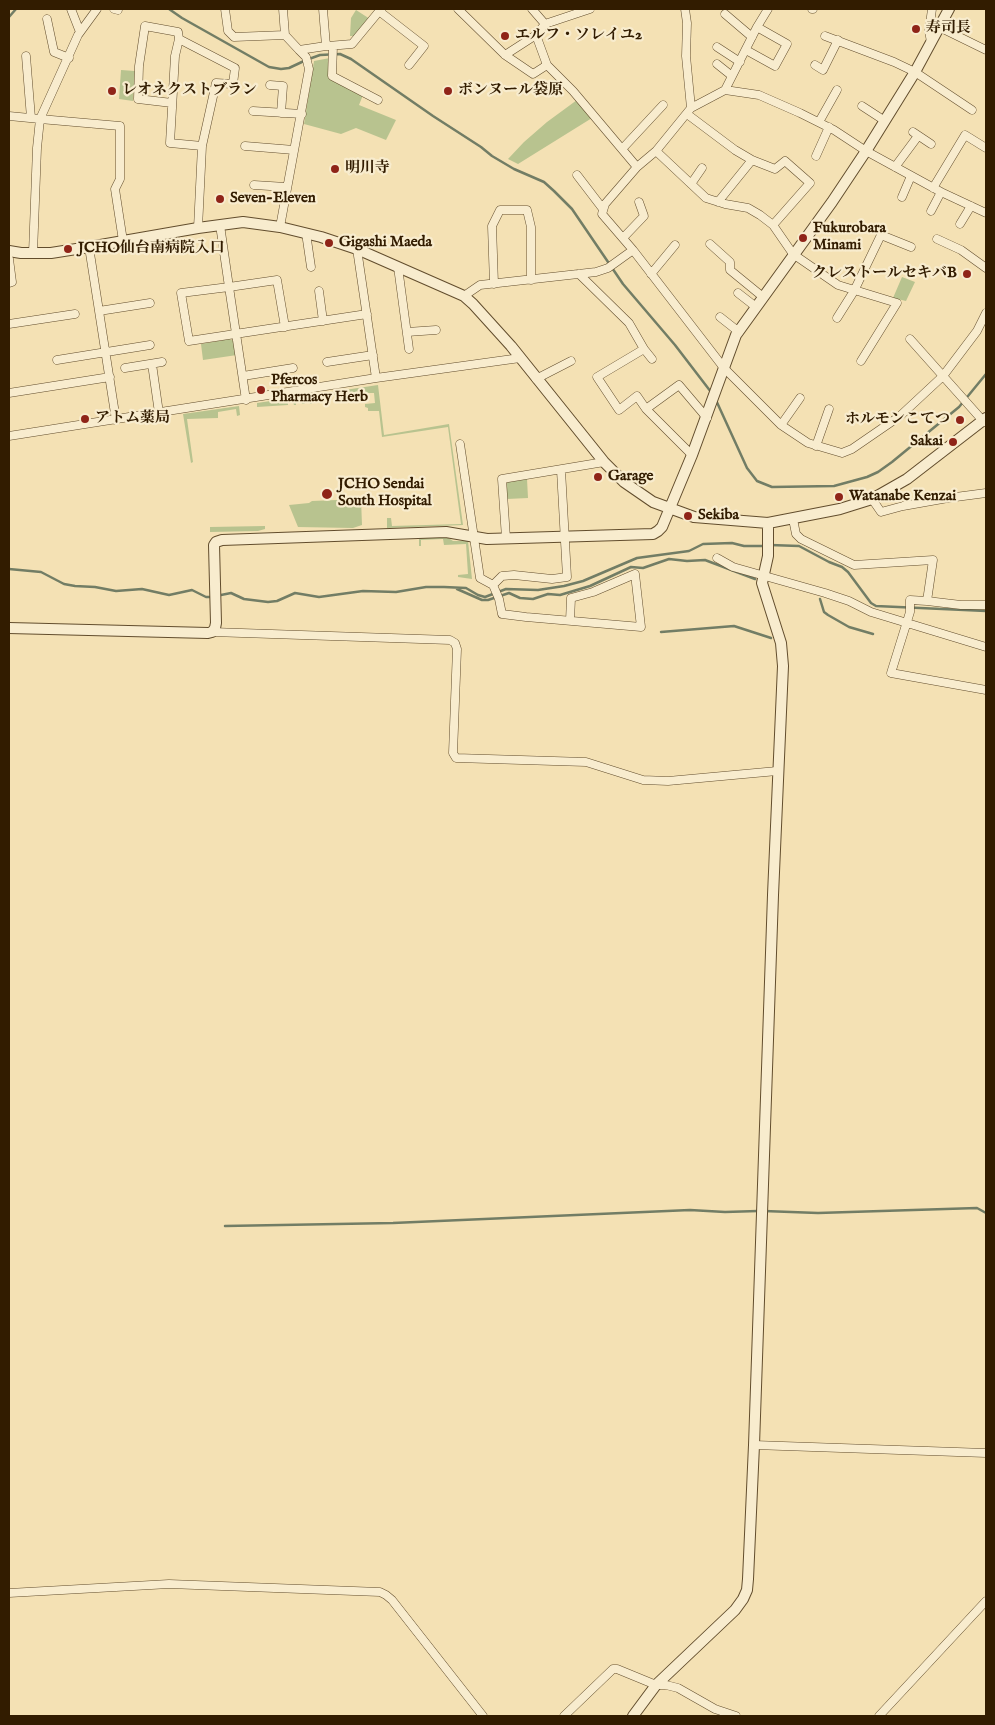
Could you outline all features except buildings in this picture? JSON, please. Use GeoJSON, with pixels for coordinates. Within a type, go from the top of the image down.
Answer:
{"type":"FeatureCollection","features":[{"type":"Feature","properties":{"kind":"street"},"geometry":{"type":"LineString","coordinates":[[70,9],[80,32]]}},
{"type":"Feature","properties":{"kind":"street"},"geometry":{"type":"LineString","coordinates":[[33,253],[40,119],[80,32],[97,9]]}},
{"type":"Feature","properties":{"kind":"street"},"geometry":{"type":"LineString","coordinates":[[225,9],[228,31],[234,37],[285,35]]}},
{"type":"Feature","properties":{"kind":"street"},"geometry":{"type":"LineString","coordinates":[[280,227],[309,69],[307,60],[285,35],[283,9]]}},
{"type":"Feature","properties":{"kind":"street"},"geometry":{"type":"LineString","coordinates":[[323,9],[331,50],[332,76],[378,100]]}},
{"type":"Feature","properties":{"kind":"street"},"geometry":{"type":"LineString","coordinates":[[458,9],[505,55],[533,74],[547,66]]}},
{"type":"Feature","properties":{"kind":"street"},"geometry":{"type":"LineString","coordinates":[[532,9],[545,24]]}},
{"type":"Feature","properties":{"kind":"street"},"geometry":{"type":"LineString","coordinates":[[505,55],[536,35],[545,24],[590,9]]}},
{"type":"Feature","properties":{"kind":"street"},"geometry":{"type":"LineString","coordinates":[[686,9],[688,23],[686,56],[689,111],[735,150],[775,170],[785,161],[810,183],[773,225]]}},
{"type":"Feature","properties":{"kind":"street"},"geometry":{"type":"LineString","coordinates":[[930,42],[929,31],[932,9]]}},
{"type":"Feature","properties":{"kind":"street"},"geometry":{"type":"LineString","coordinates":[[212,632],[216,623],[214,545],[218,541],[446,532],[487,539],[652,534],[658,531],[662,527],[692,455],[738,332],[832,202],[866,151],[915,72],[949,9]]}},
{"type":"Feature","properties":{"kind":"street"},"geometry":{"type":"LineString","coordinates":[[299,50],[331,50],[350,44],[380,10],[424,46],[410,65]]}},
{"type":"Feature","properties":{"kind":"street"},"geometry":{"type":"LineString","coordinates":[[766,10],[725,90],[689,111],[656,151],[637,167],[605,204],[602,214],[633,250],[724,368],[780,425],[808,443],[842,453],[852,449],[900,416],[943,376],[977,331],[986,313]]}},
{"type":"Feature","properties":{"kind":"street"},"geometry":{"type":"LineString","coordinates":[[725,14],[752,37]]}},
{"type":"Feature","properties":{"kind":"street"},"geometry":{"type":"LineString","coordinates":[[47,19],[54,52],[68,58]]}},
{"type":"Feature","properties":{"kind":"street"},"geometry":{"type":"LineString","coordinates":[[172,103],[138,99],[139,66],[145,26],[178,32],[179,39],[175,56],[170,143],[202,146]]}},
{"type":"Feature","properties":{"kind":"street"},"geometry":{"type":"LineString","coordinates":[[746,50],[775,66],[787,44],[757,27]]}},
{"type":"Feature","properties":{"kind":"street"},"geometry":{"type":"LineString","coordinates":[[939,27],[986,50]]}},
{"type":"Feature","properties":{"kind":"street"},"geometry":{"type":"LineString","coordinates":[[536,35],[547,66],[573,90],[637,167]]}},
{"type":"Feature","properties":{"kind":"street"},"geometry":{"type":"LineString","coordinates":[[825,36],[915,72],[972,110]]}},
{"type":"Feature","properties":{"kind":"street"},"geometry":{"type":"LineString","coordinates":[[179,39],[235,68],[233,84],[216,83],[202,146],[198,228]]}},
{"type":"Feature","properties":{"kind":"street"},"geometry":{"type":"LineString","coordinates":[[815,65],[823,70],[838,40]]}},
{"type":"Feature","properties":{"kind":"street"},"geometry":{"type":"LineString","coordinates":[[717,47],[740,62]]}},
{"type":"Feature","properties":{"kind":"street"},"geometry":{"type":"LineString","coordinates":[[26,56],[32,118]]}},
{"type":"Feature","properties":{"kind":"street"},"geometry":{"type":"LineString","coordinates":[[717,64],[732,76]]}},
{"type":"Feature","properties":{"kind":"street"},"geometry":{"type":"LineString","coordinates":[[270,85],[283,86],[281,113]]}},
{"type":"Feature","properties":{"kind":"street"},"geometry":{"type":"LineString","coordinates":[[725,90],[759,96],[819,122],[894,167],[986,213]]}},
{"type":"Feature","properties":{"kind":"street"},"geometry":{"type":"LineString","coordinates":[[819,122],[837,90]]}},
{"type":"Feature","properties":{"kind":"street"},"geometry":{"type":"LineString","coordinates":[[623,148],[663,105]]}},
{"type":"Feature","properties":{"kind":"street"},"geometry":{"type":"LineString","coordinates":[[862,106],[885,121]]}},
{"type":"Feature","properties":{"kind":"street"},"geometry":{"type":"LineString","coordinates":[[253,111],[302,114]]}},
{"type":"Feature","properties":{"kind":"street"},"geometry":{"type":"LineString","coordinates":[[9,116],[120,126],[120,179],[115,189],[123,241]]}},
{"type":"Feature","properties":{"kind":"street"},"geometry":{"type":"LineString","coordinates":[[816,156],[829,127]]}},
{"type":"Feature","properties":{"kind":"street"},"geometry":{"type":"LineString","coordinates":[[894,167],[915,134],[931,144]]}},
{"type":"Feature","properties":{"kind":"street"},"geometry":{"type":"LineString","coordinates":[[931,211],[937,190],[966,135],[986,148]]}},
{"type":"Feature","properties":{"kind":"street"},"geometry":{"type":"LineString","coordinates":[[245,146],[294,150]]}},
{"type":"Feature","properties":{"kind":"street"},"geometry":{"type":"LineString","coordinates":[[656,151],[706,198],[748,208],[760,214],[773,225],[793,254],[838,285],[898,303],[861,361]]}},
{"type":"Feature","properties":{"kind":"street"},"geometry":{"type":"LineString","coordinates":[[718,202],[752,160]]}},
{"type":"Feature","properties":{"kind":"street"},"geometry":{"type":"LineString","coordinates":[[691,184],[702,168]]}},
{"type":"Feature","properties":{"kind":"street"},"geometry":{"type":"LineString","coordinates":[[577,175],[603,209]]}},
{"type":"Feature","properties":{"kind":"street"},"geometry":{"type":"LineString","coordinates":[[902,197],[912,176]]}},
{"type":"Feature","properties":{"kind":"street"},"geometry":{"type":"LineString","coordinates":[[254,185],[286,187]]}},
{"type":"Feature","properties":{"kind":"street"},"geometry":{"type":"LineString","coordinates":[[623,238],[644,216],[639,202]]}},
{"type":"Feature","properties":{"kind":"street"},"geometry":{"type":"LineString","coordinates":[[960,224],[971,206]]}},
{"type":"Feature","properties":{"kind":"street"},"geometry":{"type":"LineString","coordinates":[[494,284],[492,226],[500,210],[526,210],[531,227],[531,280]]}},
{"type":"Feature","properties":{"kind":"street"},"geometry":{"type":"LineString","coordinates":[[9,251],[51,253],[243,222],[306,233],[357,249],[464,296],[520,358],[604,462],[624,482],[653,502],[694,516],[768,523],[840,509],[872,499],[907,479],[985,420],[969,406],[910,339]]}},
{"type":"Feature","properties":{"kind":"street"},"geometry":{"type":"LineString","coordinates":[[220,225],[246,400]]}},
{"type":"Feature","properties":{"kind":"street"},"geometry":{"type":"LineString","coordinates":[[306,233],[311,267]]}},
{"type":"Feature","properties":{"kind":"street"},"geometry":{"type":"LineString","coordinates":[[837,318],[854,290],[881,235],[911,247]]}},
{"type":"Feature","properties":{"kind":"street"},"geometry":{"type":"LineString","coordinates":[[937,239],[961,250],[986,268]]}},
{"type":"Feature","properties":{"kind":"street"},"geometry":{"type":"LineString","coordinates":[[710,244],[730,262],[730,270],[763,297]]}},
{"type":"Feature","properties":{"kind":"street"},"geometry":{"type":"LineString","coordinates":[[651,274],[675,245]]}},
{"type":"Feature","properties":{"kind":"street"},"geometry":{"type":"LineString","coordinates":[[90,248],[116,420]]}},
{"type":"Feature","properties":{"kind":"street"},"geometry":{"type":"LineString","coordinates":[[357,249],[376,378]]}},
{"type":"Feature","properties":{"kind":"street"},"geometry":{"type":"LineString","coordinates":[[464,296],[480,286],[579,274],[608,268],[633,250]]}},
{"type":"Feature","properties":{"kind":"street"},"geometry":{"type":"LineString","coordinates":[[9,259],[12,282],[9,283]]}},
{"type":"Feature","properties":{"kind":"street"},"geometry":{"type":"LineString","coordinates":[[398,267],[409,349]]}},
{"type":"Feature","properties":{"kind":"street"},"geometry":{"type":"LineString","coordinates":[[579,274],[629,323],[652,359]]}},
{"type":"Feature","properties":{"kind":"street"},"geometry":{"type":"LineString","coordinates":[[285,327],[276,280],[182,293],[189,341],[285,327],[367,314]]}},
{"type":"Feature","properties":{"kind":"street"},"geometry":{"type":"LineString","coordinates":[[319,291],[323,321]]}},
{"type":"Feature","properties":{"kind":"street"},"geometry":{"type":"LineString","coordinates":[[738,293],[756,307]]}},
{"type":"Feature","properties":{"kind":"street"},"geometry":{"type":"LineString","coordinates":[[99,311],[150,303]]}},
{"type":"Feature","properties":{"kind":"street"},"geometry":{"type":"LineString","coordinates":[[9,324],[75,314]]}},
{"type":"Feature","properties":{"kind":"street"},"geometry":{"type":"LineString","coordinates":[[720,316],[738,332]]}},
{"type":"Feature","properties":{"kind":"street"},"geometry":{"type":"LineString","coordinates":[[407,332],[436,330]]}},
{"type":"Feature","properties":{"kind":"street"},"geometry":{"type":"LineString","coordinates":[[57,360],[150,345]]}},
{"type":"Feature","properties":{"kind":"street"},"geometry":{"type":"LineString","coordinates":[[644,349],[597,377],[618,410],[637,396],[646,408],[692,455]]}},
{"type":"Feature","properties":{"kind":"street"},"geometry":{"type":"LineString","coordinates":[[326,362],[373,355]]}},
{"type":"Feature","properties":{"kind":"street"},"geometry":{"type":"LineString","coordinates":[[9,436],[376,378],[520,358]]}},
{"type":"Feature","properties":{"kind":"street"},"geometry":{"type":"LineString","coordinates":[[536,378],[571,360]]}},
{"type":"Feature","properties":{"kind":"street"},"geometry":{"type":"LineString","coordinates":[[125,368],[162,362]]}},
{"type":"Feature","properties":{"kind":"street"},"geometry":{"type":"LineString","coordinates":[[152,364],[159,413]]}},
{"type":"Feature","properties":{"kind":"street"},"geometry":{"type":"LineString","coordinates":[[243,376],[293,368]]}},
{"type":"Feature","properties":{"kind":"street"},"geometry":{"type":"LineString","coordinates":[[9,393],[110,377]]}},
{"type":"Feature","properties":{"kind":"street"},"geometry":{"type":"LineString","coordinates":[[646,408],[679,385],[706,418]]}},
{"type":"Feature","properties":{"kind":"street"},"geometry":{"type":"LineString","coordinates":[[780,425],[800,398]]}},
{"type":"Feature","properties":{"kind":"street"},"geometry":{"type":"LineString","coordinates":[[816,446],[829,409]]}},
{"type":"Feature","properties":{"kind":"street"},"geometry":{"type":"LineString","coordinates":[[460,444],[480,578],[494,586],[499,598],[502,614],[570,621],[641,627],[635,574],[593,592],[571,598],[570,621]]}},
{"type":"Feature","properties":{"kind":"street"},"geometry":{"type":"LineString","coordinates":[[506,538],[502,479],[604,462]]}},
{"type":"Feature","properties":{"kind":"street"},"geometry":{"type":"LineString","coordinates":[[494,586],[502,576],[514,575],[552,579],[567,577],[561,470]]}},
{"type":"Feature","properties":{"kind":"street"},"geometry":{"type":"LineString","coordinates":[[872,499],[881,512],[948,498],[986,493]]}},
{"type":"Feature","properties":{"kind":"street"},"geometry":{"type":"LineString","coordinates":[[792,519],[796,534],[801,538],[854,565],[932,560],[927,601]]}},
{"type":"Feature","properties":{"kind":"street"},"geometry":{"type":"LineString","coordinates":[[633,1716],[656,1685],[735,1610],[747,1590],[754,1445],[777,772],[783,666],[781,643],[762,583],[768,556],[768,523]]}},
{"type":"Feature","properties":{"kind":"street"},"geometry":{"type":"LineString","coordinates":[[717,558],[733,567],[824,593],[906,624],[986,647]]}},
{"type":"Feature","properties":{"kind":"street"},"geometry":{"type":"LineString","coordinates":[[986,605],[910,600],[910,609],[891,673],[986,690]]}},
{"type":"Feature","properties":{"kind":"street"},"geometry":{"type":"LineString","coordinates":[[9,628],[208,634],[212,632],[450,640],[455,643],[456,648],[453,753],[456,758],[586,762],[643,780],[668,781],[777,772]]}},
{"type":"Feature","properties":{"kind":"street"},"geometry":{"type":"LineString","coordinates":[[754,1445],[986,1453]]}},
{"type":"Feature","properties":{"kind":"street"},"geometry":{"type":"LineString","coordinates":[[9,1593],[169,1584],[380,1592],[392,1600],[482,1716]]}},
{"type":"Feature","properties":{"kind":"street"},"geometry":{"type":"LineString","coordinates":[[879,1716],[986,1601]]}},
{"type":"Feature","properties":{"kind":"street"},"geometry":{"type":"LineString","coordinates":[[564,1716],[613,1669],[656,1685],[678,1688],[715,1709],[736,1716]]}},
{"type":"Feature","properties":{"kind":"green space"},"geometry":{"type":"Polygon","coordinates":[[[356,10],[370,19],[357,36],[350,36],[351,18],[356,10]]]}},
{"type":"Feature","properties":{"kind":"green space"},"geometry":{"type":"Polygon","coordinates":[[[330,58],[330,78],[363,95],[359,105],[396,120],[386,140],[356,128],[341,134],[304,124],[314,61],[330,58]]]}},
{"type":"Feature","properties":{"kind":"green space"},"geometry":{"type":"Polygon","coordinates":[[[121,70],[135,71],[133,101],[119,99],[121,70]]]}},
{"type":"Feature","properties":{"kind":"green space"},"geometry":{"type":"Polygon","coordinates":[[[577,100],[592,118],[518,164],[508,159],[547,122],[577,100]]]}},
{"type":"Feature","properties":{"kind":"green space"},"geometry":{"type":"Polygon","coordinates":[[[902,277],[915,282],[906,301],[893,298],[902,277]]]}},
{"type":"Feature","properties":{"kind":"green space"},"geometry":{"type":"Polygon","coordinates":[[[229,339],[234,341],[237,355],[203,360],[201,344],[229,339]]]}},
{"type":"Feature","properties":{"kind":"green space"},"geometry":{"type":"Polygon","coordinates":[[[378,385],[384,435],[449,424],[463,525],[387,528],[387,518],[391,518],[392,526],[461,524],[448,427],[382,437],[379,411],[368,411],[368,408],[365,407],[365,404],[375,403],[374,393],[364,393],[364,401],[362,401],[361,391],[355,392],[356,401],[354,402],[352,392],[347,393],[348,402],[345,402],[344,394],[338,394],[338,402],[336,402],[335,395],[329,396],[330,403],[327,403],[326,396],[321,397],[321,403],[318,403],[318,398],[312,399],[312,404],[310,404],[310,399],[304,400],[305,404],[302,404],[301,400],[296,401],[296,405],[293,402],[288,402],[288,405],[257,407],[257,403],[378,385]]]}},
{"type":"Feature","properties":{"kind":"green space"},"geometry":{"type":"Polygon","coordinates":[[[239,406],[240,415],[237,416],[236,409],[218,412],[218,418],[187,419],[193,462],[191,463],[183,414],[239,406]]]}},
{"type":"Feature","properties":{"kind":"green space"},"geometry":{"type":"Polygon","coordinates":[[[527,479],[528,498],[507,499],[506,484],[509,481],[527,479]]]}},
{"type":"Feature","properties":{"kind":"green space"},"geometry":{"type":"Polygon","coordinates":[[[361,499],[362,525],[353,528],[298,527],[289,505],[312,501],[361,499]]]}},
{"type":"Feature","properties":{"kind":"green space"},"geometry":{"type":"Polygon","coordinates":[[[265,526],[265,529],[258,531],[210,532],[210,527],[265,526]]]}},
{"type":"Feature","properties":{"kind":"green space"},"geometry":{"type":"Polygon","coordinates":[[[447,537],[453,541],[468,541],[472,579],[458,577],[458,575],[468,574],[466,544],[444,545],[443,539],[421,540],[421,546],[419,546],[419,538],[447,537]]]}},
{"type":"Feature","properties":{"kind":"waterway"},"geometry":{"type":"LineString","coordinates":[[9,17],[16,9]]}},
{"type":"Feature","properties":{"kind":"waterway"},"geometry":{"type":"LineString","coordinates":[[169,9],[269,67],[289,68],[304,61]]}},
{"type":"Feature","properties":{"kind":"waterway"},"geometry":{"type":"LineString","coordinates":[[309,59],[320,55],[340,54],[351,59],[492,156],[514,169],[544,182],[572,209],[623,284],[675,345],[711,392]]}},
{"type":"Feature","properties":{"kind":"waterway"},"geometry":{"type":"LineString","coordinates":[[715,398],[747,468],[757,481],[772,487],[834,486],[867,477],[892,462],[959,407],[986,374]]}},
{"type":"Feature","properties":{"kind":"waterway"},"geometry":{"type":"LineString","coordinates":[[221,595],[231,593],[244,599],[268,602],[277,601],[295,593],[319,597],[363,591],[396,592],[426,587],[444,587],[466,588],[485,597],[506,589],[538,590],[564,586],[583,581],[637,558],[689,551],[703,544],[732,543],[744,546],[765,546]]}},
{"type":"Feature","properties":{"kind":"waterway"},"geometry":{"type":"LineString","coordinates":[[770,545],[799,546],[842,567],[848,572],[871,603],[876,606],[986,611]]}},
{"type":"Feature","properties":{"kind":"waterway"},"geometry":{"type":"LineString","coordinates":[[457,589],[482,600],[488,600],[509,593],[520,598],[533,599],[548,594],[560,595],[590,586],[631,567],[643,568],[669,559],[705,560],[755,579]]}},
{"type":"Feature","properties":{"kind":"waterway"},"geometry":{"type":"LineString","coordinates":[[9,569],[41,572],[64,584],[75,586],[116,591],[142,589],[169,595],[192,590],[206,597],[211,597]]}},
{"type":"Feature","properties":{"kind":"waterway"},"geometry":{"type":"LineString","coordinates":[[820,599],[824,612],[828,615],[849,627],[873,634]]}},
{"type":"Feature","properties":{"kind":"waterway"},"geometry":{"type":"LineString","coordinates":[[661,632],[734,626],[771,638]]}},
{"type":"Feature","properties":{"kind":"waterway"},"geometry":{"type":"LineString","coordinates":[[764,1211],[818,1213],[977,1208],[986,1213]]}},
{"type":"Feature","properties":{"kind":"waterway"},"geometry":{"type":"LineString","coordinates":[[225,1226],[393,1223],[690,1210],[758,1211]]}},
{"type":"Feature","properties":{"kind":"place","name":"寿司長"},"geometry":{"type":"Point","coordinates":[916,29]}},
{"type":"Feature","properties":{"kind":"place","name":"エルフ・ソレイユ2"},"geometry":{"type":"Point","coordinates":[505,36]}},
{"type":"Feature","properties":{"kind":"place","name":"レオネクストブラン"},"geometry":{"type":"Point","coordinates":[112,91]}},
{"type":"Feature","properties":{"kind":"place","name":"ボンヌール袋原"},"geometry":{"type":"Point","coordinates":[448,91]}},
{"type":"Feature","properties":{"kind":"place","name":"明川寺"},"geometry":{"type":"Point","coordinates":[335,169]}},
{"type":"Feature","properties":{"kind":"place","name":"Seven-Eleven"},"geometry":{"type":"Point","coordinates":[220,199]}},
{"type":"Feature","properties":{"kind":"place","name":"Fukurobara Minami"},"geometry":{"type":"Point","coordinates":[803,238]}},
{"type":"Feature","properties":{"kind":"place","name":"Gigashi Maeda"},"geometry":{"type":"Point","coordinates":[329,243]}},
{"type":"Feature","properties":{"kind":"place","name":"JCHO仙台南病院入口"},"geometry":{"type":"Point","coordinates":[68,249]}},
{"type":"Feature","properties":{"kind":"place","name":"クレストールセキバB"},"geometry":{"type":"Point","coordinates":[967,274]}},
{"type":"Feature","properties":{"kind":"place","name":"Pfercos Pharmacy Herb"},"geometry":{"type":"Point","coordinates":[261,390]}},
{"type":"Feature","properties":{"kind":"place","name":"アトム薬局"},"geometry":{"type":"Point","coordinates":[85,419]}},
{"type":"Feature","properties":{"kind":"place","name":"ホルモンこてつ"},"geometry":{"type":"Point","coordinates":[960,420]}},
{"type":"Feature","properties":{"kind":"place","name":"Sakai"},"geometry":{"type":"Point","coordinates":[953,442]}},
{"type":"Feature","properties":{"kind":"place","name":"Garage"},"geometry":{"type":"Point","coordinates":[598,477]}},
{"type":"Feature","properties":{"kind":"place","name":"JCHO Sendai South Hospital"},"geometry":{"type":"Point","coordinates":[327,494]}},
{"type":"Feature","properties":{"kind":"place","name":"Watanabe Kenzai"},"geometry":{"type":"Point","coordinates":[839,497]}},
{"type":"Feature","properties":{"kind":"place","name":"Sekiba"},"geometry":{"type":"Point","coordinates":[688,516]}}]}
